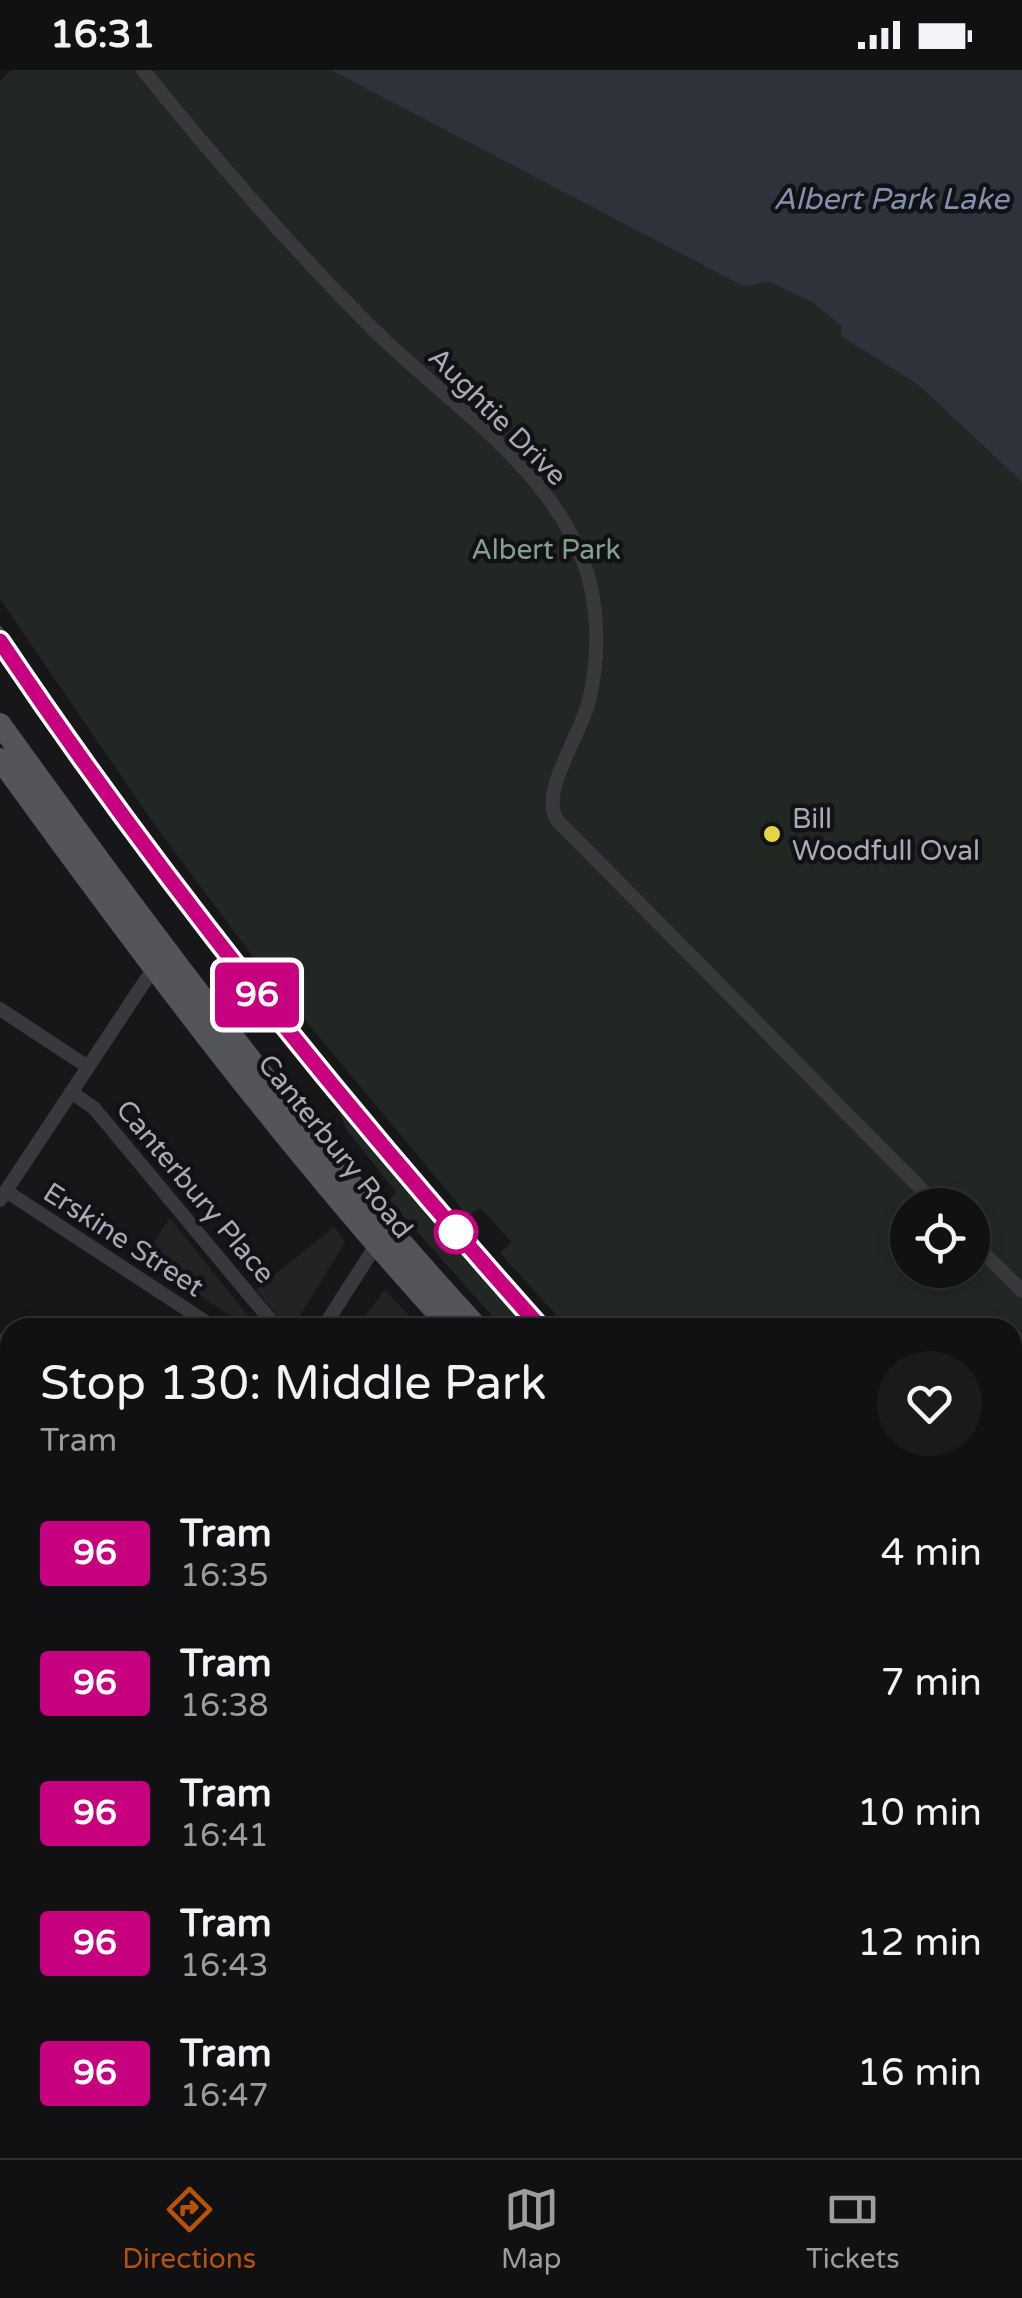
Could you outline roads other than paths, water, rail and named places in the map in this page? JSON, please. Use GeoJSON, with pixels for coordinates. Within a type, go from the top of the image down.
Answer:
{"type":"FeatureCollection","features":[{"type":"Feature","properties":{"kind":"main road","name":"Canterbury Road"},"geometry":{"type":"LineString","coordinates":[[0,724],[159,959],[469,1318]]}},
{"type":"Feature","properties":{"kind":"main road","name":"Canterbury Road"},"geometry":{"type":"LineString","coordinates":[[0,759],[159,959],[376,1244],[442,1318]]}},
{"type":"Feature","properties":{"kind":"street","name":"Aughtie Drive"},"geometry":{"type":"LineString","coordinates":[[143,70],[224,170],[307,262],[554,505],[588,576],[595,650],[584,718],[550,795],[556,820],[920,1188]]}},
{"type":"Feature","properties":{"kind":"street"},"geometry":{"type":"LineString","coordinates":[[5,1186],[159,959]]}},
{"type":"Feature","properties":{"kind":"street"},"geometry":{"type":"LineString","coordinates":[[0,1008],[88,1066]]}},
{"type":"Feature","properties":{"kind":"street","name":"Canterbury Place"},"geometry":{"type":"LineString","coordinates":[[71,1092],[94,1108],[269,1318]]}},
{"type":"Feature","properties":{"kind":"street","name":"Erskine Street"},"geometry":{"type":"LineString","coordinates":[[5,1186],[200,1318]]}},
{"type":"Feature","properties":{"kind":"street"},"geometry":{"type":"LineString","coordinates":[[329,1318],[376,1244]]}},
{"type":"Feature","properties":{"kind":"street"},"geometry":{"type":"LineString","coordinates":[[990,1259],[1022,1291]]}},
{"type":"Feature","properties":{"kind":"water","name":"Albert Park Lake"},"geometry":{"type":"Polygon","coordinates":[[[331,70],[1022,70],[1022,482],[920,386],[841,336],[842,326],[812,302],[768,281],[745,287],[331,70]]]}},
{"type":"Feature","properties":{"kind":"tram line"},"geometry":{"type":"LineString","coordinates":[[0,627],[128,810],[264,987],[333,1074],[542,1318]]}},
{"type":"Feature","properties":{"kind":"tram line","name":"96"},"geometry":{"type":"LineString","coordinates":[[0,641],[167,878],[282,1027],[532,1318]]}},
{"type":"Feature","properties":{"kind":"place","name":"Bill Woodfull Oval"},"geometry":{"type":"Point","coordinates":[772,834]}},
{"type":"Feature","properties":{"kind":"park label","name":"Albert Park"},"geometry":{"type":"Point","coordinates":[546,549]}}]}
